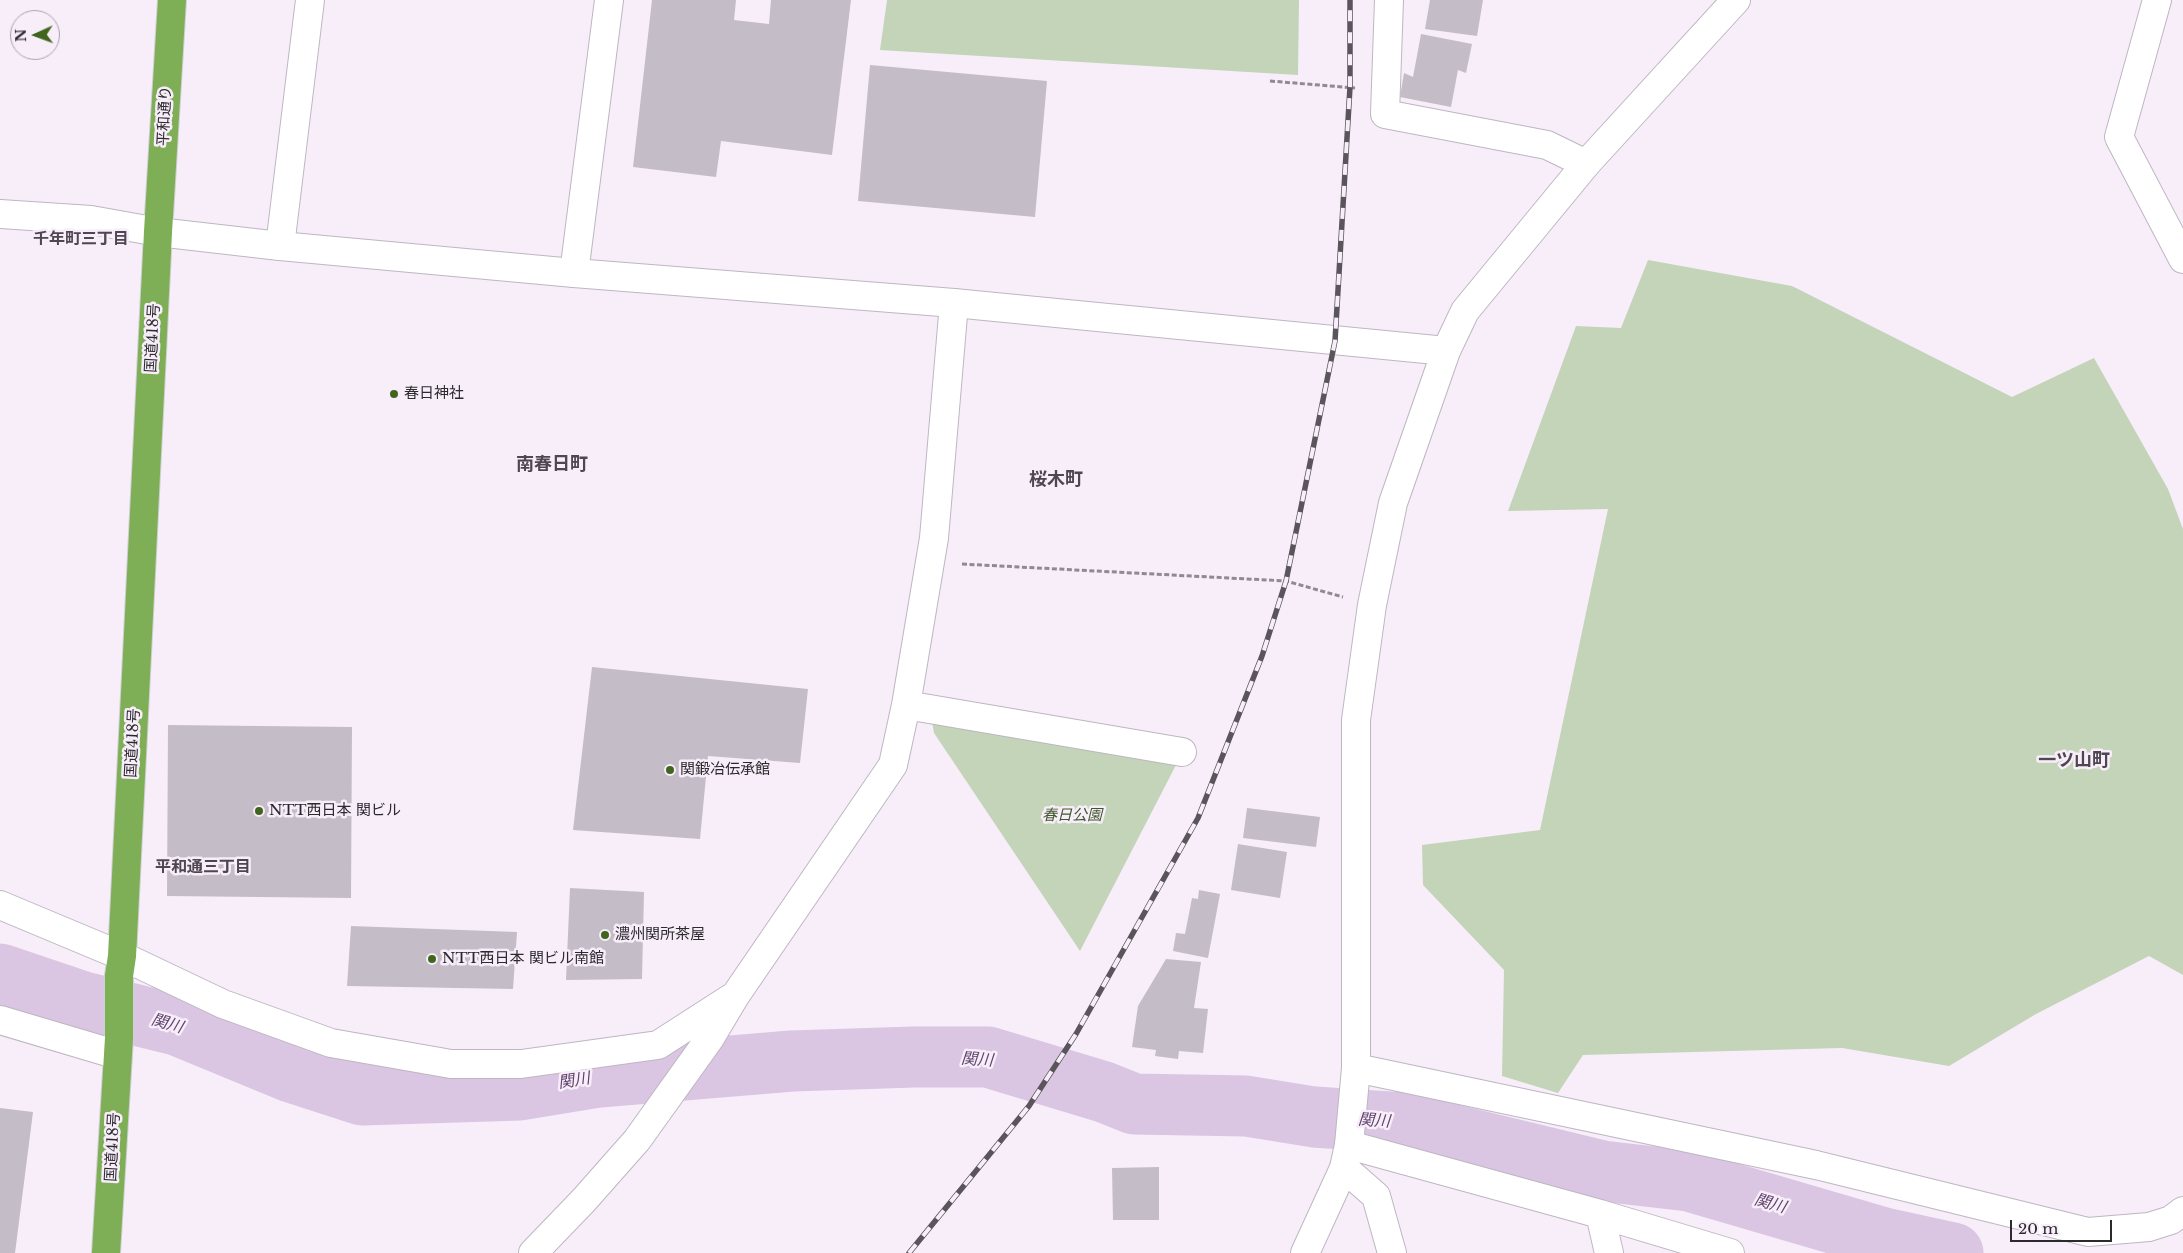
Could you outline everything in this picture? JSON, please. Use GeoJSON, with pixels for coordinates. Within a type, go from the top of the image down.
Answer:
{"type":"FeatureCollection","features":[{"type":"Feature","properties":{"kind":"highway","name":"平和通り"},"geometry":{"type":"LineString","coordinates":[[158,232],[172,0]]}},
{"type":"Feature","properties":{"kind":"highway","name":"国道418号"},"geometry":{"type":"LineString","coordinates":[[106,1253],[119,1046],[121,966],[158,232]]}},
{"type":"Feature","properties":{"kind":"street"},"geometry":{"type":"LineString","coordinates":[[280,246],[310,0]]}},
{"type":"Feature","properties":{"kind":"street"},"geometry":{"type":"LineString","coordinates":[[574,274],[609,0]]}},
{"type":"Feature","properties":{"kind":"street"},"geometry":{"type":"LineString","coordinates":[[1390,0],[1385,114],[1547,145],[1586,164]]}},
{"type":"Feature","properties":{"kind":"street"},"geometry":{"type":"LineString","coordinates":[[1305,1253],[1346,1157],[1356,1068],[1356,720],[1372,605],[1393,503],[1446,351],[1465,310],[1586,164],[1736,0]]}},
{"type":"Feature","properties":{"kind":"street"},"geometry":{"type":"LineString","coordinates":[[2157,0],[2120,136],[2183,258]]}},
{"type":"Feature","properties":{"kind":"street"},"geometry":{"type":"LineString","coordinates":[[0,214],[91,220],[158,232],[280,246],[574,274],[954,303],[1446,351]]}},
{"type":"Feature","properties":{"kind":"street"},"geometry":{"type":"LineString","coordinates":[[533,1253],[584,1200],[637,1140],[710,1038],[735,996],[893,765],[906,705],[934,538],[954,303]]}},
{"type":"Feature","properties":{"kind":"street"},"geometry":{"type":"LineString","coordinates":[[906,705],[1182,752]]}},
{"type":"Feature","properties":{"kind":"street"},"geometry":{"type":"LineString","coordinates":[[0,905],[121,966],[331,1043],[451,1064],[521,1064],[658,1045],[735,996]]}},
{"type":"Feature","properties":{"kind":"street"},"geometry":{"type":"LineString","coordinates":[[0,1020],[119,1046]]}},
{"type":"Feature","properties":{"kind":"street"},"geometry":{"type":"LineString","coordinates":[[1356,1068],[1816,1165],[2088,1232],[2149,1227],[2171,1220],[2183,1211]]}},
{"type":"Feature","properties":{"kind":"street"},"geometry":{"type":"LineString","coordinates":[[1346,1157],[1600,1214],[1730,1253]]}},
{"type":"Feature","properties":{"kind":"street"},"geometry":{"type":"LineString","coordinates":[[1346,1157],[1376,1196],[1392,1253]]}},
{"type":"Feature","properties":{"kind":"street"},"geometry":{"type":"LineString","coordinates":[[1600,1214],[1609,1253]]}},
{"type":"Feature","properties":{"kind":"path"},"geometry":{"type":"LineString","coordinates":[[1270,81],[1386,91]]}},
{"type":"Feature","properties":{"kind":"path"},"geometry":{"type":"LineString","coordinates":[[929,562],[1286,581],[1372,605]]}},
{"type":"Feature","properties":{"kind":"green space"},"geometry":{"type":"Polygon","coordinates":[[[887,0],[1299,0],[1298,75],[880,50],[887,0]]]}},
{"type":"Feature","properties":{"kind":"green space"},"geometry":{"type":"Polygon","coordinates":[[[1648,260],[1792,286],[2012,397],[2094,358],[2168,489],[2183,529],[2183,975],[2149,956],[2036,1014],[1949,1066],[1842,1048],[1583,1055],[1558,1093],[1502,1076],[1504,970],[1423,885],[1422,845],[1540,830],[1608,509],[1508,511],[1576,326],[1621,328],[1648,260]]]}},
{"type":"Feature","properties":{"kind":"green space","name":"春日公園"},"geometry":{"type":"Polygon","coordinates":[[[932,722],[1176,765],[1080,951],[934,733],[932,722]]]}},
{"type":"Feature","properties":{"kind":"building"},"geometry":{"type":"Polygon","coordinates":[[[652,0],[736,0],[734,20],[769,24],[771,0],[851,0],[832,155],[721,141],[716,177],[633,167],[652,0]]]}},
{"type":"Feature","properties":{"kind":"building"},"geometry":{"type":"Polygon","coordinates":[[[1430,0],[1483,0],[1477,36],[1425,29],[1430,0]]]}},
{"type":"Feature","properties":{"kind":"building"},"geometry":{"type":"Polygon","coordinates":[[[1421,34],[1472,44],[1466,73],[1458,70],[1451,107],[1400,97],[1404,73],[1413,77],[1421,34]]]}},
{"type":"Feature","properties":{"kind":"building"},"geometry":{"type":"Polygon","coordinates":[[[870,65],[1047,81],[1035,217],[858,201],[870,65]]]}},
{"type":"Feature","properties":{"kind":"building"},"geometry":{"type":"Polygon","coordinates":[[[592,667],[808,689],[800,763],[708,756],[700,839],[573,830],[592,667]]]}},
{"type":"Feature","properties":{"kind":"building","name":"NTT西日本 関ビル"},"geometry":{"type":"Polygon","coordinates":[[[168,725],[352,727],[351,898],[167,896],[168,725]]]}},
{"type":"Feature","properties":{"kind":"building"},"geometry":{"type":"Polygon","coordinates":[[[1247,808],[1320,817],[1316,847],[1243,838],[1247,808]]]}},
{"type":"Feature","properties":{"kind":"building"},"geometry":{"type":"Polygon","coordinates":[[[1238,844],[1287,852],[1280,898],[1231,890],[1238,844]]]}},
{"type":"Feature","properties":{"kind":"building","name":"濃州関所茶屋"},"geometry":{"type":"Polygon","coordinates":[[[570,888],[644,892],[642,979],[566,980],[570,888]]]}},
{"type":"Feature","properties":{"kind":"building"},"geometry":{"type":"Polygon","coordinates":[[[1199,890],[1220,894],[1208,958],[1173,951],[1176,933],[1185,934],[1192,898],[1198,899],[1199,890]]]}},
{"type":"Feature","properties":{"kind":"building","name":"NTT西日本 関ビル南館"},"geometry":{"type":"Polygon","coordinates":[[[351,926],[517,932],[513,989],[347,986],[351,926]]]}},
{"type":"Feature","properties":{"kind":"building"},"geometry":{"type":"Polygon","coordinates":[[[1166,959],[1201,962],[1194,1008],[1208,1009],[1203,1053],[1179,1051],[1178,1059],[1155,1056],[1156,1050],[1132,1047],[1138,1006],[1166,959]]]}},
{"type":"Feature","properties":{"kind":"building"},"geometry":{"type":"Polygon","coordinates":[[[0,1108],[33,1112],[15,1253],[0,1253],[0,1108]]]}},
{"type":"Feature","properties":{"kind":"building"},"geometry":{"type":"Polygon","coordinates":[[[1159,1167],[1159,1220],[1113,1220],[1112,1168],[1159,1167]]]}},
{"type":"Feature","properties":{"kind":"waterway","name":"関川"},"geometry":{"type":"LineString","coordinates":[[0,974],[83,1002],[177,1025],[291,1072],[362,1095],[520,1090],[599,1077],[792,1061],[914,1057],[988,1057],[1104,1092],[1134,1104],[1246,1106],[1314,1117],[1404,1123],[1602,1171],[1689,1181],[1884,1238],[1953,1253]]}},
{"type":"Feature","properties":{"kind":"railway"},"geometry":{"type":"LineString","coordinates":[[909,1253],[1029,1106],[1076,1034],[1198,818],[1262,656],[1286,581],[1335,341],[1350,87],[1350,0]]}},
{"type":"Feature","properties":{"kind":"place","name":"春日神社"},"geometry":{"type":"Point","coordinates":[394,394]}},
{"type":"Feature","properties":{"kind":"place","name":"関鍛冶伝承館"},"geometry":{"type":"Point","coordinates":[670,770]}},
{"type":"Feature","properties":{"kind":"place","name":"NTT西日本 関ビル"},"geometry":{"type":"Point","coordinates":[259,811]}},
{"type":"Feature","properties":{"kind":"place","name":"濃州関所茶屋"},"geometry":{"type":"Point","coordinates":[605,935]}},
{"type":"Feature","properties":{"kind":"place","name":"NTT西日本 関ビル南館"},"geometry":{"type":"Point","coordinates":[432,959]}},
{"type":"Feature","properties":{"kind":"district","name":"千年町三丁目"},"geometry":{"type":"Point","coordinates":[81,239]}},
{"type":"Feature","properties":{"kind":"district","name":"南春日町"},"geometry":{"type":"Point","coordinates":[552,465]}},
{"type":"Feature","properties":{"kind":"district","name":"桜木町"},"geometry":{"type":"Point","coordinates":[1056,480]}},
{"type":"Feature","properties":{"kind":"district","name":"一ツ山町"},"geometry":{"type":"Point","coordinates":[2074,761]}},
{"type":"Feature","properties":{"kind":"district","name":"平和通三丁目"},"geometry":{"type":"Point","coordinates":[203,867]}}]}
